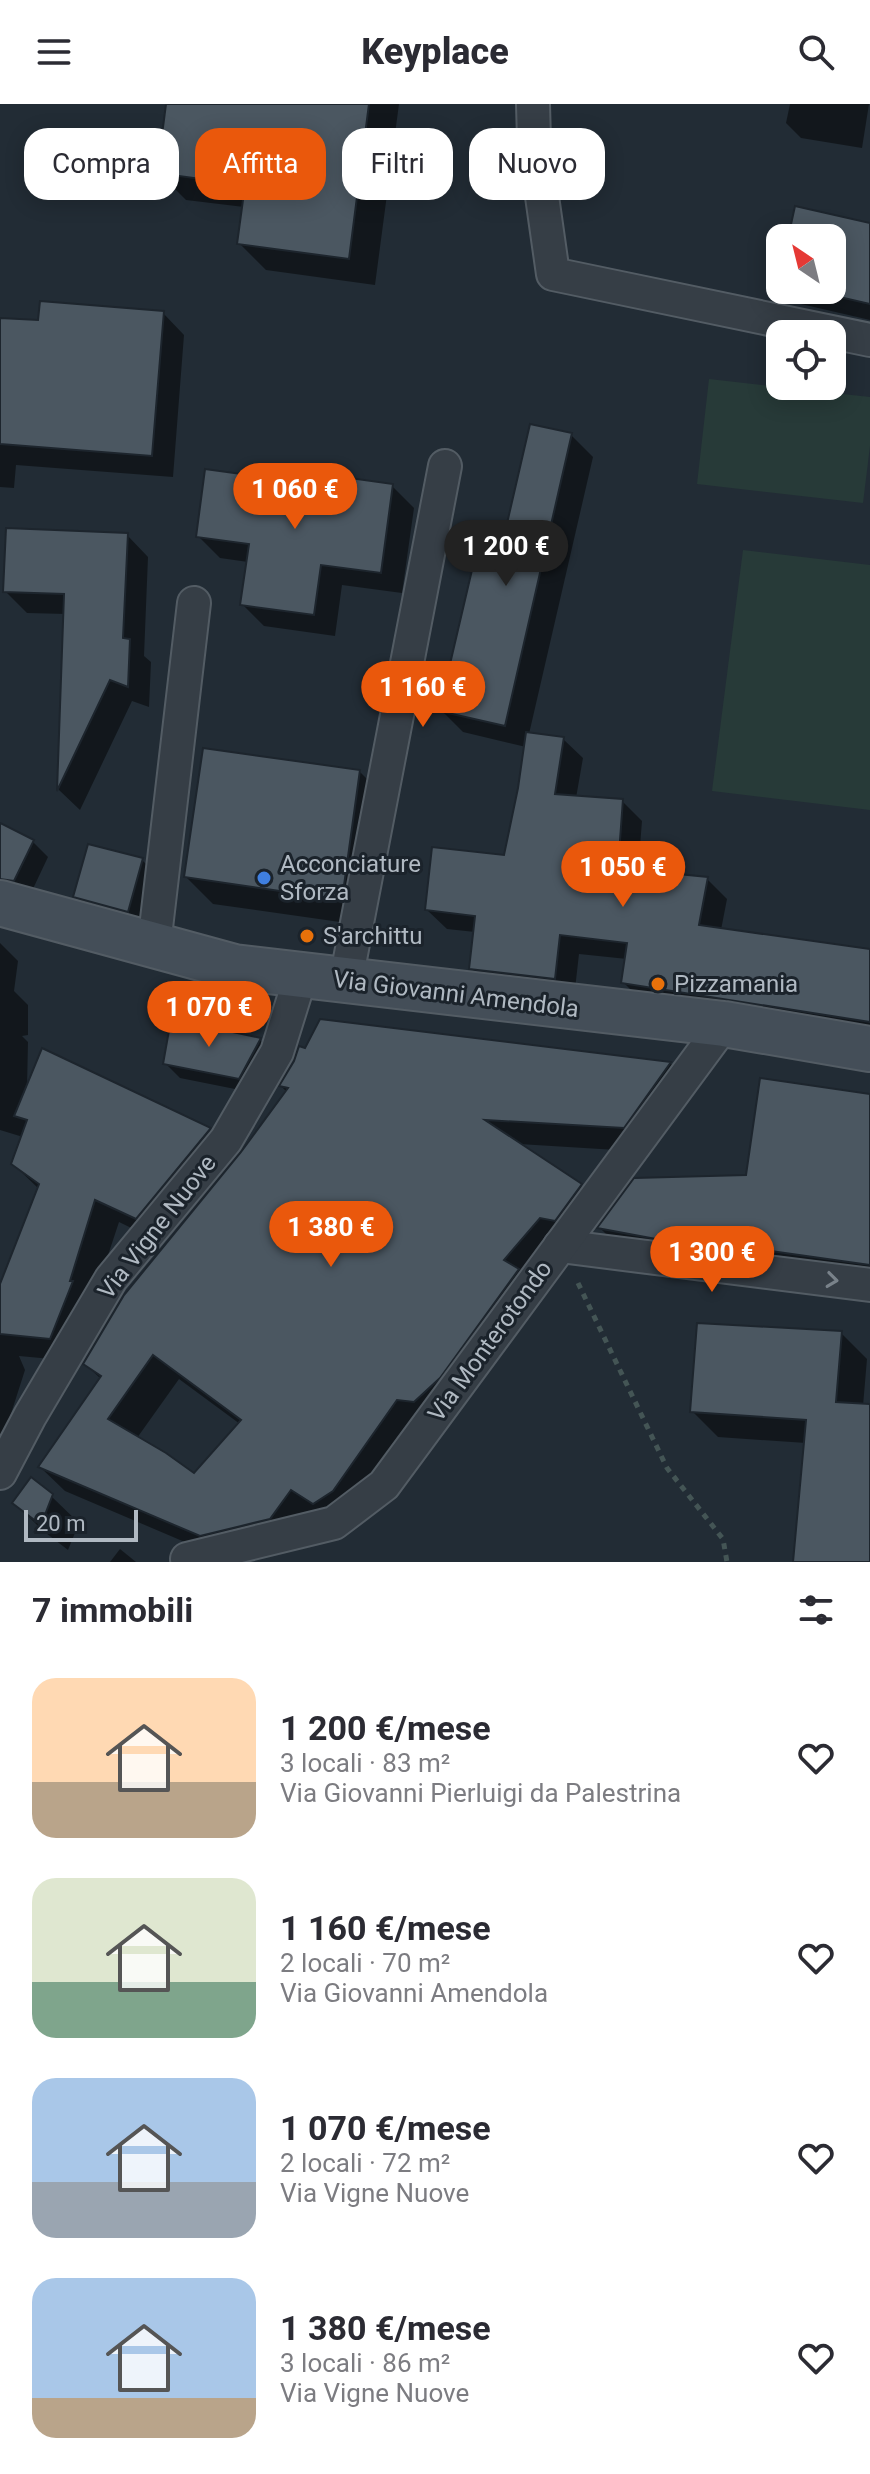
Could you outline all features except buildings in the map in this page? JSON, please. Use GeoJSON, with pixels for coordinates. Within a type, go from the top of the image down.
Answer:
{"type":"FeatureCollection","features":[{"type":"Feature","properties":{"kind":"main road","name":"Via Giovanni Amendola"},"geometry":{"type":"LineString","coordinates":[[0,903],[234,967],[724,1024],[870,1049]]}},
{"type":"Feature","properties":{"kind":"street"},"geometry":{"type":"LineString","coordinates":[[533,104],[534,140],[553,274],[870,340]]}},
{"type":"Feature","properties":{"kind":"street"},"geometry":{"type":"LineString","coordinates":[[346,980],[445,466]]}},
{"type":"Feature","properties":{"kind":"street"},"geometry":{"type":"LineString","coordinates":[[154,945],[194,603]]}},
{"type":"Feature","properties":{"kind":"street","name":"Via Vigne Nuove"},"geometry":{"type":"LineString","coordinates":[[2,1466],[111,1279],[226,1140],[277,1052],[301,975]]}},
{"type":"Feature","properties":{"kind":"street","name":"Via Monterotondo"},"geometry":{"type":"LineString","coordinates":[[187,1559],[334,1523],[384,1485],[724,1024]]}},
{"type":"Feature","properties":{"kind":"street"},"geometry":{"type":"LineString","coordinates":[[560,1246],[870,1285]]}},
{"type":"Feature","properties":{"kind":"path"},"geometry":{"type":"LineString","coordinates":[[560,1246],[667,1468],[723,1539],[727,1562]]}},
{"type":"Feature","properties":{"kind":"green space"},"geometry":{"type":"Polygon","coordinates":[[[709,379],[766,385],[766,400],[846,400],[846,394],[870,397],[870,446],[863,503],[697,484],[709,379]]]}},
{"type":"Feature","properties":{"kind":"green space"},"geometry":{"type":"Polygon","coordinates":[[[743,550],[870,565],[870,810],[712,791],[743,550]]]}},
{"type":"Feature","properties":{"kind":"place","name":"Acconciature Sforza"},"geometry":{"type":"Point","coordinates":[264,878]}},
{"type":"Feature","properties":{"kind":"place","name":"S'archittu"},"geometry":{"type":"Point","coordinates":[307,936]}},
{"type":"Feature","properties":{"kind":"place","name":"Pizzamania"},"geometry":{"type":"Point","coordinates":[658,984]}}]}
